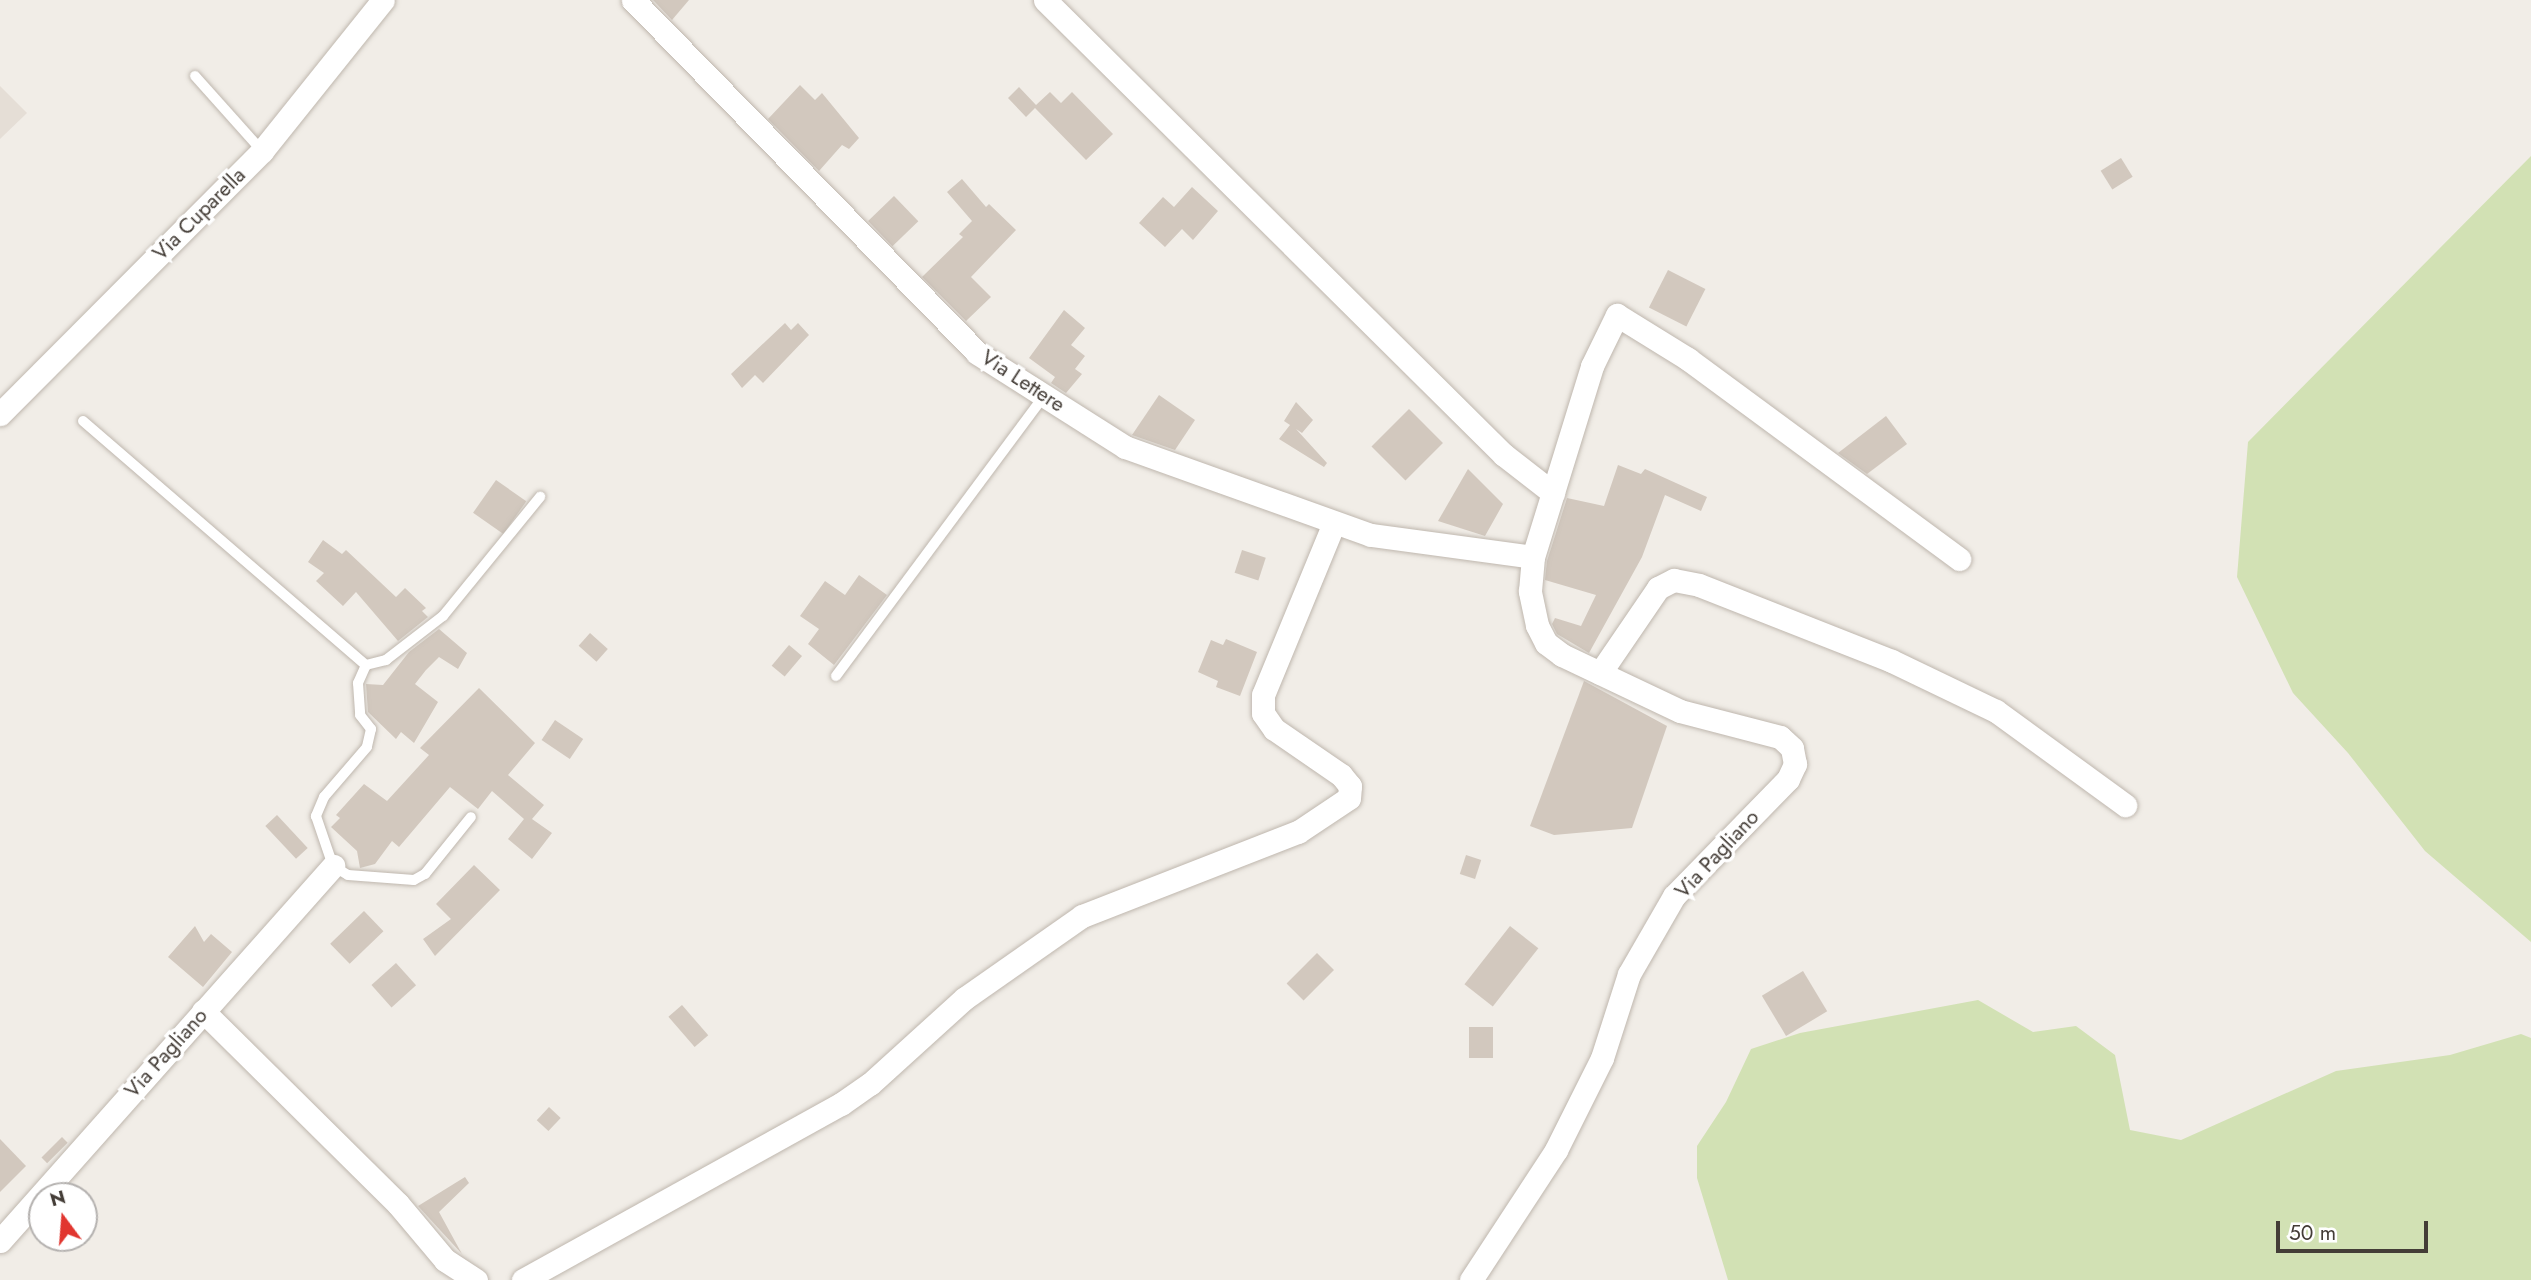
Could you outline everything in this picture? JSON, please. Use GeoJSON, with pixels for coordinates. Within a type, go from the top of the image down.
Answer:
{"type":"FeatureCollection","features":[{"type":"Feature","properties":{"kind":"street","name":"Via Cuparella"},"geometry":{"type":"LineString","coordinates":[[0,414],[262,151],[383,0]]}},
{"type":"Feature","properties":{"kind":"street","name":"Via Lettere"},"geometry":{"type":"LineString","coordinates":[[633,0],[978,353],[1125,447],[1334,523],[1431,545],[1533,557]]}},
{"type":"Feature","properties":{"kind":"street"},"geometry":{"type":"LineString","coordinates":[[1045,0],[1504,455],[1553,493]]}},
{"type":"Feature","properties":{"kind":"street","name":"Via Pagliano"},"geometry":{"type":"LineString","coordinates":[[1471,1280],[1556,1150],[1602,1058],[1629,974],[1674,896],[1788,779],[1795,764],[1792,748],[1780,737],[1680,711],[1600,673],[1546,643],[1530,591],[1533,557],[1592,366],[1618,314],[1688,359],[1959,559]]}},
{"type":"Feature","properties":{"kind":"street"},"geometry":{"type":"LineString","coordinates":[[523,1280],[861,1091],[965,998],[1082,916],[1298,832],[1349,798],[1350,786],[1341,775],[1274,729],[1263,713],[1263,695],[1334,523]]}},
{"type":"Feature","properties":{"kind":"street"},"geometry":{"type":"LineString","coordinates":[[1600,673],[1658,588],[1674,580],[1699,585],[1892,661],[1996,711],[2125,805]]}},
{"type":"Feature","properties":{"kind":"street","name":"Via Pagliano"},"geometry":{"type":"LineString","coordinates":[[0,1241],[333,866]]}},
{"type":"Feature","properties":{"kind":"street"},"geometry":{"type":"LineString","coordinates":[[203,1011],[398,1204],[445,1260],[476,1280]]}},
{"type":"Feature","properties":{"kind":"lane"},"geometry":{"type":"LineString","coordinates":[[195,76],[262,151]]}},
{"type":"Feature","properties":{"kind":"lane"},"geometry":{"type":"LineString","coordinates":[[836,676],[1045,395]]}},
{"type":"Feature","properties":{"kind":"lane"},"geometry":{"type":"LineString","coordinates":[[83,421],[366,665]]}},
{"type":"Feature","properties":{"kind":"lane"},"geometry":{"type":"LineString","coordinates":[[471,817],[425,874],[414,880],[348,875],[333,866],[316,816],[324,797],[367,747],[371,729],[360,715],[358,683],[366,665],[393,656],[443,616],[540,496]]}},
{"type":"Feature","properties":{"kind":"shaded area"},"geometry":{"type":"Polygon","coordinates":[[[0,86],[27,113],[0,139],[0,86]]]}},
{"type":"Feature","properties":{"kind":"green space"},"geometry":{"type":"Polygon","coordinates":[[[2531,156],[2531,942],[2425,851],[2348,753],[2293,693],[2237,577],[2248,442],[2531,156]]]}},
{"type":"Feature","properties":{"kind":"green space"},"geometry":{"type":"Polygon","coordinates":[[[1978,1000],[2033,1032],[2076,1026],[2115,1055],[2130,1130],[2181,1140],[2336,1071],[2450,1055],[2521,1034],[2531,1038],[2531,1280],[1728,1280],[1697,1178],[1697,1146],[1726,1102],[1751,1049],[1800,1033],[1978,1000]]]}},
{"type":"Feature","properties":{"kind":"building"},"geometry":{"type":"Polygon","coordinates":[[[653,0],[689,0],[672,20],[653,0]]]}},
{"type":"Feature","properties":{"kind":"building"},"geometry":{"type":"Polygon","coordinates":[[[800,85],[815,100],[822,93],[859,138],[849,149],[842,145],[819,171],[768,119],[800,85]]]}},
{"type":"Feature","properties":{"kind":"building"},"geometry":{"type":"Polygon","coordinates":[[[1019,87],[1036,105],[1050,92],[1061,103],[1072,92],[1113,134],[1086,160],[1035,108],[1026,117],[1008,98],[1019,87]]]}},
{"type":"Feature","properties":{"kind":"building"},"geometry":{"type":"Polygon","coordinates":[[[2121,158],[2133,177],[2112,189],[2101,171],[2121,158]]]}},
{"type":"Feature","properties":{"kind":"building"},"geometry":{"type":"Polygon","coordinates":[[[962,179],[986,207],[989,204],[1016,230],[971,277],[991,297],[966,321],[922,277],[963,237],[959,234],[972,221],[947,192],[962,179]]]}},
{"type":"Feature","properties":{"kind":"building"},"geometry":{"type":"Polygon","coordinates":[[[1192,187],[1218,211],[1193,240],[1182,229],[1165,247],[1139,223],[1163,197],[1174,207],[1192,187]]]}},
{"type":"Feature","properties":{"kind":"building"},"geometry":{"type":"Polygon","coordinates":[[[894,196],[918,221],[892,246],[868,221],[894,196]]]}},
{"type":"Feature","properties":{"kind":"building"},"geometry":{"type":"Polygon","coordinates":[[[1668,270],[1705,289],[1686,326],[1649,307],[1668,270]]]}},
{"type":"Feature","properties":{"kind":"building"},"geometry":{"type":"Polygon","coordinates":[[[1064,310],[1085,328],[1071,345],[1085,356],[1075,369],[1082,374],[1066,393],[1051,383],[1055,377],[1029,358],[1064,310]]]}},
{"type":"Feature","properties":{"kind":"building"},"geometry":{"type":"Polygon","coordinates":[[[785,323],[791,330],[798,323],[809,335],[763,383],[755,375],[742,388],[731,374],[785,323]]]}},
{"type":"Feature","properties":{"kind":"building"},"geometry":{"type":"Polygon","coordinates":[[[1159,395],[1195,420],[1175,450],[1132,435],[1159,395]]]}},
{"type":"Feature","properties":{"kind":"building"},"geometry":{"type":"Polygon","coordinates":[[[1296,402],[1313,420],[1302,433],[1296,429],[1327,463],[1324,467],[1279,439],[1290,425],[1284,421],[1296,402]]]}},
{"type":"Feature","properties":{"kind":"building"},"geometry":{"type":"Polygon","coordinates":[[[1409,409],[1443,443],[1405,480],[1372,446],[1409,409]]]}},
{"type":"Feature","properties":{"kind":"building"},"geometry":{"type":"Polygon","coordinates":[[[1886,416],[1907,444],[1867,474],[1838,453],[1886,416]]]}},
{"type":"Feature","properties":{"kind":"building"},"geometry":{"type":"Polygon","coordinates":[[[1618,465],[1641,474],[1645,469],[1707,497],[1701,511],[1665,495],[1642,557],[1589,653],[1557,634],[1552,624],[1555,618],[1581,626],[1596,595],[1545,580],[1547,561],[1567,498],[1604,506],[1618,465]]]}},
{"type":"Feature","properties":{"kind":"building"},"geometry":{"type":"Polygon","coordinates":[[[1468,469],[1503,504],[1485,536],[1438,521],[1468,469]]]}},
{"type":"Feature","properties":{"kind":"building"},"geometry":{"type":"Polygon","coordinates":[[[496,480],[526,501],[503,534],[473,513],[496,480]]]}},
{"type":"Feature","properties":{"kind":"building"},"geometry":{"type":"Polygon","coordinates":[[[323,540],[342,554],[346,550],[396,597],[405,588],[426,608],[422,611],[428,617],[398,641],[356,592],[343,606],[316,581],[324,573],[308,562],[323,540]]]}},
{"type":"Feature","properties":{"kind":"building"},"geometry":{"type":"Polygon","coordinates":[[[1242,550],[1266,558],[1258,581],[1235,573],[1242,550]]]}},
{"type":"Feature","properties":{"kind":"building"},"geometry":{"type":"Polygon","coordinates":[[[859,575],[887,595],[834,665],[808,644],[819,629],[800,616],[825,581],[845,595],[859,575]]]}},
{"type":"Feature","properties":{"kind":"building"},"geometry":{"type":"Polygon","coordinates":[[[439,629],[467,653],[458,669],[439,657],[426,670],[415,684],[438,702],[414,743],[401,732],[396,739],[368,712],[366,684],[383,685],[409,652],[439,629]]]}},
{"type":"Feature","properties":{"kind":"building"},"geometry":{"type":"Polygon","coordinates":[[[590,633],[608,649],[596,662],[579,646],[590,633]]]}},
{"type":"Feature","properties":{"kind":"building"},"geometry":{"type":"Polygon","coordinates":[[[1226,639],[1257,652],[1240,696],[1216,687],[1218,681],[1198,672],[1211,640],[1223,645],[1226,639]]]}},
{"type":"Feature","properties":{"kind":"building"},"geometry":{"type":"Polygon","coordinates":[[[789,645],[802,656],[785,677],[772,666],[789,645]]]}},
{"type":"Feature","properties":{"kind":"building"},"geometry":{"type":"Polygon","coordinates":[[[1584,681],[1667,726],[1632,828],[1554,835],[1530,826],[1584,681]]]}},
{"type":"Feature","properties":{"kind":"building"},"geometry":{"type":"Polygon","coordinates":[[[479,688],[535,743],[508,775],[544,805],[532,819],[552,833],[532,859],[508,839],[524,819],[492,791],[478,809],[450,787],[399,847],[392,841],[375,864],[360,868],[357,851],[331,827],[340,818],[336,815],[364,784],[387,801],[429,755],[420,748],[479,688]]]}},
{"type":"Feature","properties":{"kind":"building"},"geometry":{"type":"Polygon","coordinates":[[[555,720],[583,739],[570,759],[542,740],[555,720]]]}},
{"type":"Feature","properties":{"kind":"building"},"geometry":{"type":"Polygon","coordinates":[[[277,815],[308,848],[296,859],[265,826],[277,815]]]}},
{"type":"Feature","properties":{"kind":"building"},"geometry":{"type":"Polygon","coordinates":[[[1466,855],[1481,860],[1475,879],[1460,874],[1466,855]]]}},
{"type":"Feature","properties":{"kind":"building"},"geometry":{"type":"Polygon","coordinates":[[[474,865],[500,890],[435,956],[423,939],[451,919],[436,904],[474,865]]]}},
{"type":"Feature","properties":{"kind":"building"},"geometry":{"type":"Polygon","coordinates":[[[364,911],[383,931],[350,964],[330,944],[364,911]]]}},
{"type":"Feature","properties":{"kind":"building"},"geometry":{"type":"Polygon","coordinates":[[[195,926],[204,942],[211,934],[232,952],[203,987],[168,957],[195,926]]]}},
{"type":"Feature","properties":{"kind":"building"},"geometry":{"type":"Polygon","coordinates":[[[1510,926],[1538,948],[1493,1006],[1464,984],[1510,926]]]}},
{"type":"Feature","properties":{"kind":"building"},"geometry":{"type":"Polygon","coordinates":[[[1317,953],[1334,970],[1304,1000],[1287,983],[1317,953]]]}},
{"type":"Feature","properties":{"kind":"building"},"geometry":{"type":"Polygon","coordinates":[[[396,963],[416,985],[392,1007],[371,985],[396,963]]]}},
{"type":"Feature","properties":{"kind":"building"},"geometry":{"type":"Polygon","coordinates":[[[1803,971],[1827,1011],[1786,1036],[1762,996],[1803,971]]]}},
{"type":"Feature","properties":{"kind":"building"},"geometry":{"type":"Polygon","coordinates":[[[682,1005],[708,1035],[695,1047],[668,1017],[682,1005]]]}},
{"type":"Feature","properties":{"kind":"building"},"geometry":{"type":"Polygon","coordinates":[[[1469,1027],[1493,1027],[1493,1058],[1469,1058],[1469,1027]]]}},
{"type":"Feature","properties":{"kind":"building"},"geometry":{"type":"Polygon","coordinates":[[[549,1107],[561,1118],[548,1131],[537,1120],[549,1107]]]}},
{"type":"Feature","properties":{"kind":"building"},"geometry":{"type":"Polygon","coordinates":[[[62,1137],[68,1143],[47,1163],[41,1158],[62,1137]]]}},
{"type":"Feature","properties":{"kind":"building"},"geometry":{"type":"Polygon","coordinates":[[[0,1139],[26,1166],[0,1192],[0,1139]]]}},
{"type":"Feature","properties":{"kind":"building"},"geometry":{"type":"Polygon","coordinates":[[[465,1177],[469,1183],[439,1212],[462,1254],[418,1206],[465,1177]]]}}]}
